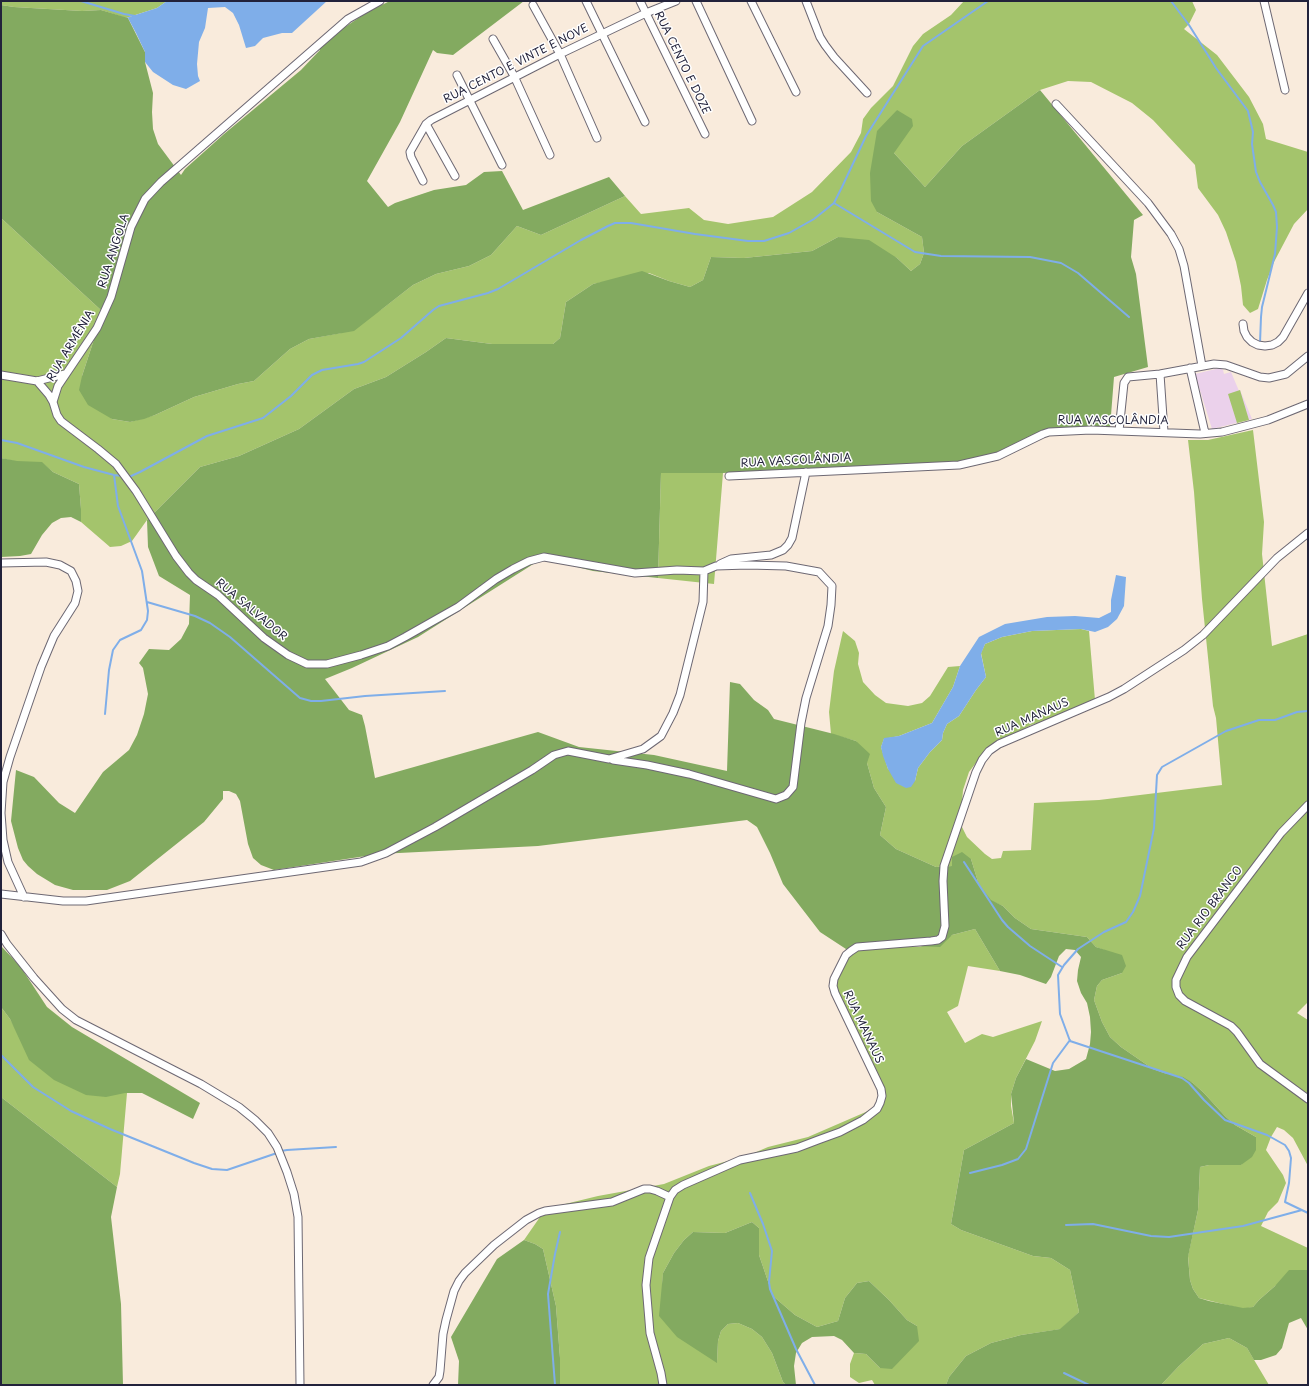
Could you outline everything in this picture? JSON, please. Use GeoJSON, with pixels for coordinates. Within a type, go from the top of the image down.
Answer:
{"type":"FeatureCollection","features":[{"type":"Feature","properties":{"kind":"street","name":"RUA ANGOLA"},"geometry":{"type":"LineString","coordinates":[[111,297],[131,227],[146,199],[158,186],[262,93],[348,19],[380,1]]}},
{"type":"Feature","properties":{"kind":"street"},"geometry":{"type":"LineString","coordinates":[[586,1],[645,122]]}},
{"type":"Feature","properties":{"kind":"street","name":"RUA CENTO E DOZE"},"geometry":{"type":"LineString","coordinates":[[640,1],[705,134]]}},
{"type":"Feature","properties":{"kind":"street","name":"RUA CENTO E VINTE E NOVE"},"geometry":{"type":"LineString","coordinates":[[423,181],[410,152],[426,124],[431,120],[514,76],[602,33],[676,1]]}},
{"type":"Feature","properties":{"kind":"street"},"geometry":{"type":"LineString","coordinates":[[696,1],[752,121]]}},
{"type":"Feature","properties":{"kind":"street"},"geometry":{"type":"LineString","coordinates":[[751,1],[796,92]]}},
{"type":"Feature","properties":{"kind":"street"},"geometry":{"type":"LineString","coordinates":[[806,1],[820,37],[825,45],[868,93]]}},
{"type":"Feature","properties":{"kind":"street"},"geometry":{"type":"LineString","coordinates":[[1264,1],[1285,90]]}},
{"type":"Feature","properties":{"kind":"street"},"geometry":{"type":"LineString","coordinates":[[533,5],[560,54],[597,138]]}},
{"type":"Feature","properties":{"kind":"street"},"geometry":{"type":"LineString","coordinates":[[493,39],[514,76],[550,155]]}},
{"type":"Feature","properties":{"kind":"street"},"geometry":{"type":"LineString","coordinates":[[457,75],[502,165]]}},
{"type":"Feature","properties":{"kind":"street"},"geometry":{"type":"LineString","coordinates":[[1056,104],[1148,203],[1179,249],[1184,266],[1202,366]]}},
{"type":"Feature","properties":{"kind":"street"},"geometry":{"type":"LineString","coordinates":[[426,124],[455,176]]}},
{"type":"Feature","properties":{"kind":"street"},"geometry":{"type":"LineString","coordinates":[[1243,324],[1247,337],[1252,342],[1258,345],[1272,345],[1283,337],[1308,293]]}},
{"type":"Feature","properties":{"kind":"street","name":"RUA ARMÊNIA"},"geometry":{"type":"LineString","coordinates":[[53,402],[58,386],[93,334],[111,297]]}},
{"type":"Feature","properties":{"kind":"street"},"geometry":{"type":"LineString","coordinates":[[1119,430],[1124,383],[1126,378],[1160,374],[1214,364],[1226,365],[1260,377],[1269,378],[1286,374],[1298,366],[1308,356]]}},
{"type":"Feature","properties":{"kind":"street"},"geometry":{"type":"LineString","coordinates":[[1190,368],[1205,433]]}},
{"type":"Feature","properties":{"kind":"street"},"geometry":{"type":"LineString","coordinates":[[1,375],[37,381],[65,374]]}},
{"type":"Feature","properties":{"kind":"street"},"geometry":{"type":"LineString","coordinates":[[1160,374],[1164,432]]}},
{"type":"Feature","properties":{"kind":"street"},"geometry":{"type":"LineString","coordinates":[[37,381],[50,395],[53,402]]}},
{"type":"Feature","properties":{"kind":"street","name":"RUA SALVADOR"},"geometry":{"type":"LineString","coordinates":[[53,402],[54,408],[61,421],[108,456],[120,469],[136,491],[176,556],[189,573],[196,580],[218,595],[268,641],[288,655],[307,664],[327,664],[388,646],[458,607],[496,579],[524,564],[544,557],[635,573],[677,570],[704,571]]}},
{"type":"Feature","properties":{"kind":"street","name":"RUA VASCOLÂNDIA"},"geometry":{"type":"LineString","coordinates":[[729,476],[959,465],[998,456],[1049,432],[1119,430],[1205,433],[1222,432],[1251,425],[1308,404]]}},
{"type":"Feature","properties":{"kind":"street"},"geometry":{"type":"LineString","coordinates":[[609,759],[643,749],[661,736],[673,713],[680,695],[702,608],[704,571],[731,560],[771,555],[783,550],[792,538],[806,472]]}},
{"type":"Feature","properties":{"kind":"street","name":"RUA MANAUS"},"geometry":{"type":"LineString","coordinates":[[670,1197],[675,1190],[683,1185],[740,1160],[797,1148],[840,1132],[863,1120],[877,1109],[882,1096],[881,1089],[835,993],[833,986],[834,979],[846,955],[857,948],[931,941],[938,940],[942,937],[945,926],[944,866],[976,772],[982,760],[989,751],[999,744],[1109,697],[1184,650],[1203,635],[1277,558],[1308,533]]}},
{"type":"Feature","properties":{"kind":"street"},"geometry":{"type":"LineString","coordinates":[[1,563],[46,562],[60,565],[71,571],[76,581],[78,591],[74,603],[54,636],[41,667],[10,756],[4,782],[1,813],[3,840],[8,862],[24,897]]}},
{"type":"Feature","properties":{"kind":"street"},"geometry":{"type":"LineString","coordinates":[[1,894],[63,901],[86,901],[361,862],[386,853],[435,827],[532,770],[554,755],[568,751],[689,774],[776,799],[786,796],[793,787],[801,723],[806,698],[828,626],[832,586],[819,572],[786,566],[716,566]]}},
{"type":"Feature","properties":{"kind":"street","name":"RUA RIO BRANCO"},"geometry":{"type":"LineString","coordinates":[[1308,805],[1281,833],[1187,957],[1176,980],[1176,987],[1179,994],[1185,1001],[1231,1026],[1260,1064],[1308,1099]]}},
{"type":"Feature","properties":{"kind":"street"},"geometry":{"type":"LineString","coordinates":[[1,934],[7,944],[34,978],[62,1008],[76,1020],[201,1084],[239,1107],[268,1133],[277,1147],[287,1172],[294,1194],[298,1217],[300,1385]]}},
{"type":"Feature","properties":{"kind":"street"},"geometry":{"type":"LineString","coordinates":[[433,1385],[439,1378],[444,1327],[458,1281],[494,1244],[526,1220],[539,1213],[612,1202],[644,1189],[657,1191],[670,1197],[649,1258],[646,1285],[650,1333],[662,1374],[663,1385]]}},
{"type":"Feature","properties":{"kind":"shaded area"},"geometry":{"type":"Polygon","coordinates":[[[1220,368],[1223,370],[1224,374],[1231,372],[1252,419],[1212,429],[1195,374],[1220,368]]]}},
{"type":"Feature","properties":{"kind":"green space"},"geometry":{"type":"Polygon","coordinates":[[[1,1],[167,1],[157,8],[126,18],[101,10],[82,11],[14,7],[1,5],[1,1]]]}},
{"type":"Feature","properties":{"kind":"green space"},"geometry":{"type":"Polygon","coordinates":[[[390,1],[524,1],[453,55],[437,53],[433,50],[400,122],[367,181],[388,207],[395,203],[434,190],[466,185],[484,172],[502,171],[523,210],[609,177],[625,196],[541,235],[517,226],[491,255],[469,266],[436,274],[413,285],[354,331],[309,339],[290,349],[254,381],[238,384],[194,397],[155,415],[130,422],[112,419],[88,405],[79,390],[82,376],[103,312],[1,218],[1,5],[82,11],[101,10],[128,18],[145,52],[145,62],[153,93],[153,129],[158,144],[181,175],[185,169],[224,134],[301,70],[320,50],[318,45],[369,11],[390,1]]]}},
{"type":"Feature","properties":{"kind":"green space"},"geometry":{"type":"Polygon","coordinates":[[[964,1],[1192,1],[1196,10],[1189,24],[1184,29],[1217,55],[1249,97],[1263,124],[1266,139],[1308,152],[1308,209],[1294,224],[1274,262],[1258,309],[1250,313],[1243,305],[1236,262],[1226,232],[1218,215],[1198,188],[1195,165],[1153,120],[1132,103],[1091,82],[1068,81],[1040,90],[962,146],[925,187],[894,153],[897,110],[877,212],[922,237],[924,253],[920,264],[911,271],[897,258],[838,237],[812,251],[744,258],[711,257],[703,280],[690,287],[649,273],[593,284],[566,302],[560,338],[553,344],[492,344],[446,338],[386,377],[354,389],[299,429],[239,456],[200,467],[147,520],[132,541],[121,546],[110,547],[81,522],[79,484],[53,472],[41,462],[17,462],[1,458],[1,218],[103,312],[82,376],[112,419],[130,422],[155,415],[194,397],[238,384],[254,381],[290,349],[309,339],[341,333],[382,309],[413,285],[436,274],[469,266],[491,255],[517,226],[541,235],[625,196],[641,214],[689,208],[704,220],[728,224],[773,217],[812,192],[851,152],[861,133],[863,119],[871,108],[893,86],[913,46],[923,34],[951,15],[964,1]]]}},
{"type":"Feature","properties":{"kind":"green space"},"geometry":{"type":"Polygon","coordinates":[[[1040,90],[1143,215],[1134,220],[1131,257],[1136,274],[1148,367],[1114,377],[1110,428],[1043,431],[1007,450],[966,462],[723,473],[661,473],[658,578],[593,571],[561,563],[546,556],[418,637],[325,679],[349,710],[362,715],[375,778],[538,732],[579,747],[654,755],[727,771],[730,682],[740,684],[754,700],[768,710],[774,719],[856,741],[870,754],[867,763],[874,788],[886,807],[880,835],[896,849],[936,867],[952,866],[952,857],[962,852],[971,859],[979,885],[991,900],[1003,906],[1015,918],[1031,929],[1087,937],[1096,947],[1122,955],[1126,966],[1122,973],[1102,980],[1097,986],[1094,1000],[1102,1022],[1110,1037],[1121,1047],[1153,1069],[1183,1077],[1193,1083],[1235,1125],[1256,1137],[1256,1150],[1252,1157],[1241,1165],[1209,1165],[1200,1167],[1198,1210],[1188,1257],[1190,1280],[1193,1289],[1199,1298],[1209,1301],[1243,1308],[1253,1307],[1289,1270],[1308,1270],[1308,1330],[1301,1318],[1289,1323],[1282,1348],[1276,1355],[1261,1360],[1254,1360],[1247,1348],[1229,1338],[1203,1344],[1161,1385],[946,1385],[949,1377],[966,1356],[991,1343],[1021,1335],[1060,1329],[1079,1312],[1070,1270],[1051,1258],[1033,1256],[961,1230],[951,1224],[964,1150],[1014,1123],[1011,1094],[1016,1078],[1026,1059],[1055,1071],[1069,1069],[1086,1059],[1090,1044],[1090,1017],[1087,1003],[1081,993],[1077,981],[1081,957],[1075,950],[1066,949],[1059,956],[1051,977],[1046,984],[1020,975],[1000,971],[975,929],[952,935],[940,947],[883,945],[846,949],[820,932],[783,884],[757,827],[747,820],[538,846],[379,854],[274,870],[261,865],[253,858],[248,844],[240,801],[236,794],[229,791],[223,791],[223,799],[204,822],[130,881],[107,890],[73,890],[55,885],[37,874],[23,860],[18,848],[11,821],[16,770],[34,777],[59,803],[75,813],[103,772],[129,750],[137,735],[144,714],[148,694],[143,668],[139,663],[149,649],[169,650],[181,639],[189,624],[190,595],[159,576],[148,547],[147,520],[200,467],[239,456],[299,429],[354,389],[386,377],[446,338],[492,344],[553,344],[560,338],[566,302],[593,284],[642,271],[690,287],[703,280],[711,257],[744,258],[812,251],[838,237],[869,240],[897,258],[911,271],[920,264],[924,253],[922,237],[877,212],[871,201],[870,173],[877,131],[897,110],[912,119],[913,126],[894,153],[925,187],[962,146],[1040,90]]]}},
{"type":"Feature","properties":{"kind":"green space"},"geometry":{"type":"Polygon","coordinates":[[[1240,390],[1249,420],[1237,423],[1228,394],[1240,390]]]}},
{"type":"Feature","properties":{"kind":"green space"},"geometry":{"type":"Polygon","coordinates":[[[1253,430],[1264,522],[1262,554],[1272,646],[1308,634],[1308,1002],[1297,1013],[1308,1020],[1308,1166],[1293,1138],[1284,1130],[1277,1127],[1266,1150],[1283,1175],[1286,1183],[1278,1202],[1268,1212],[1261,1226],[1308,1248],[1308,1270],[1275,1286],[1253,1307],[1243,1309],[1199,1298],[1193,1289],[1190,1280],[1188,1256],[1198,1210],[1200,1167],[1209,1165],[1241,1165],[1256,1137],[1235,1125],[1193,1083],[1174,1075],[1153,1069],[1121,1047],[1110,1037],[1102,1022],[1094,1000],[1097,986],[1102,980],[1122,973],[1104,950],[1096,947],[1087,937],[1031,929],[1015,918],[1003,906],[991,901],[979,885],[971,859],[952,866],[936,867],[896,849],[880,835],[886,807],[874,788],[867,763],[856,741],[831,734],[829,712],[834,671],[843,631],[855,641],[859,653],[858,664],[863,682],[875,695],[886,703],[908,706],[922,703],[930,696],[948,667],[960,666],[953,687],[932,723],[899,736],[884,739],[881,747],[888,769],[915,781],[918,768],[930,752],[942,740],[947,724],[959,716],[986,677],[981,653],[985,644],[1002,637],[1032,631],[1081,629],[1089,631],[1095,700],[1045,721],[1031,725],[1000,742],[978,760],[969,772],[963,790],[961,815],[962,827],[967,837],[992,859],[1001,858],[1003,851],[1031,850],[1034,803],[1099,800],[1222,785],[1202,599],[1194,492],[1188,440],[1208,440],[1253,430]]]}},
{"type":"Feature","properties":{"kind":"green space"},"geometry":{"type":"Polygon","coordinates":[[[1,458],[17,461],[42,462],[53,472],[79,484],[81,522],[71,517],[61,518],[52,523],[42,535],[31,554],[1,557],[1,458]]]}},
{"type":"Feature","properties":{"kind":"green space"},"geometry":{"type":"Polygon","coordinates":[[[661,473],[723,473],[714,584],[658,578],[661,473]]]}},
{"type":"Feature","properties":{"kind":"green space"},"geometry":{"type":"Polygon","coordinates":[[[975,929],[1000,971],[968,966],[958,1006],[947,1012],[965,1043],[982,1034],[993,1037],[1042,1021],[1035,1041],[1016,1078],[1011,1094],[1011,1106],[1014,1123],[964,1150],[951,1224],[961,1230],[1033,1256],[1051,1258],[1070,1270],[1079,1312],[1061,1329],[1021,1335],[991,1343],[966,1356],[949,1377],[946,1385],[875,1385],[872,1380],[859,1383],[850,1377],[850,1364],[854,1353],[866,1354],[880,1368],[917,1326],[907,1320],[869,1281],[857,1283],[845,1298],[838,1321],[817,1327],[795,1315],[773,1296],[759,1255],[759,1228],[752,1222],[725,1233],[693,1232],[684,1240],[674,1253],[663,1273],[662,1290],[717,1362],[718,1341],[721,1331],[728,1324],[738,1323],[752,1329],[762,1337],[772,1353],[783,1382],[786,1385],[560,1385],[560,1358],[556,1306],[543,1249],[524,1240],[540,1217],[561,1205],[598,1196],[664,1184],[709,1166],[747,1156],[768,1147],[808,1137],[875,1108],[885,1090],[832,985],[835,973],[846,949],[884,945],[920,947],[952,935],[975,929]]]}},
{"type":"Feature","properties":{"kind":"green space"},"geometry":{"type":"Polygon","coordinates":[[[1,946],[20,966],[47,1007],[72,1027],[200,1103],[193,1119],[142,1093],[125,1093],[106,1097],[86,1095],[54,1080],[29,1060],[10,1019],[1,1007],[1,946]]]}},
{"type":"Feature","properties":{"kind":"green space"},"geometry":{"type":"Polygon","coordinates":[[[1,1007],[20,1037],[127,1093],[120,1174],[117,1187],[1,1097],[1,1007]]]}},
{"type":"Feature","properties":{"kind":"green space"},"geometry":{"type":"Polygon","coordinates":[[[1,1097],[117,1187],[111,1217],[121,1304],[123,1385],[1,1385],[1,1097]]]}},
{"type":"Feature","properties":{"kind":"green space"},"geometry":{"type":"Polygon","coordinates":[[[752,1222],[759,1228],[759,1255],[773,1296],[795,1315],[817,1327],[838,1321],[845,1298],[857,1283],[869,1281],[907,1320],[917,1326],[919,1341],[892,1369],[880,1368],[866,1354],[854,1353],[842,1340],[834,1336],[812,1337],[802,1343],[796,1353],[794,1366],[796,1385],[786,1385],[783,1382],[772,1353],[762,1337],[752,1329],[738,1323],[728,1324],[721,1331],[718,1341],[717,1363],[677,1337],[659,1316],[663,1273],[674,1253],[684,1240],[693,1232],[725,1233],[752,1222]]]}},
{"type":"Feature","properties":{"kind":"green space"},"geometry":{"type":"Polygon","coordinates":[[[524,1240],[543,1249],[556,1306],[560,1358],[560,1385],[458,1385],[459,1361],[451,1337],[497,1259],[524,1240]]]}},
{"type":"Feature","properties":{"kind":"green space"},"geometry":{"type":"Polygon","coordinates":[[[1229,1338],[1247,1348],[1269,1385],[1161,1385],[1203,1344],[1229,1338]]]}},
{"type":"Feature","properties":{"kind":"water"},"geometry":{"type":"Polygon","coordinates":[[[167,1],[327,1],[292,33],[282,33],[263,38],[255,46],[246,48],[239,25],[233,13],[225,7],[208,8],[205,28],[199,42],[197,64],[200,81],[186,89],[173,85],[153,72],[145,62],[145,52],[128,18],[126,18],[157,8],[167,1]]]}},
{"type":"Feature","properties":{"kind":"water"},"geometry":{"type":"Polygon","coordinates":[[[1116,575],[1126,577],[1124,606],[1117,619],[1108,627],[1095,632],[1081,629],[1032,631],[1002,637],[985,644],[981,654],[986,677],[959,716],[947,724],[942,740],[930,752],[918,768],[915,781],[911,787],[906,788],[896,783],[883,756],[881,747],[884,738],[899,736],[932,723],[953,687],[960,666],[979,637],[1005,624],[1047,617],[1075,616],[1099,618],[1111,612],[1111,600],[1116,575]]]}},
{"type":"Feature","properties":{"kind":"waterway"},"geometry":{"type":"LineString","coordinates":[[81,1],[135,16]]}},
{"type":"Feature","properties":{"kind":"waterway"},"geometry":{"type":"LineString","coordinates":[[129,477],[207,436],[263,418],[291,396],[312,375],[322,370],[364,362],[401,338],[439,306],[498,289],[581,240],[615,223],[631,223],[748,241],[764,241],[789,233],[814,219],[834,203],[866,136],[923,46],[988,1]]}},
{"type":"Feature","properties":{"kind":"waterway"},"geometry":{"type":"LineString","coordinates":[[1171,1],[1189,25],[1216,68],[1248,111],[1253,132],[1252,144],[1256,172],[1276,212],[1277,227],[1275,254],[1262,307],[1260,343]]}},
{"type":"Feature","properties":{"kind":"waterway"},"geometry":{"type":"LineString","coordinates":[[834,203],[915,252],[941,256],[1030,257],[1061,263],[1078,273],[1129,317]]}},
{"type":"Feature","properties":{"kind":"waterway"},"geometry":{"type":"LineString","coordinates":[[1,440],[17,443],[84,467],[122,476]]}},
{"type":"Feature","properties":{"kind":"waterway"},"geometry":{"type":"LineString","coordinates":[[105,714],[109,670],[113,650],[120,640],[141,630],[147,620],[148,611],[142,571],[118,506],[114,475]]}},
{"type":"Feature","properties":{"kind":"waterway"},"geometry":{"type":"LineString","coordinates":[[147,602],[195,616],[210,623],[230,637],[300,698],[311,701],[321,701],[365,696],[445,691]]}},
{"type":"Feature","properties":{"kind":"waterway"},"geometry":{"type":"LineString","coordinates":[[1308,711],[1297,712],[1275,720],[1259,720],[1226,731],[1162,767],[1157,775],[1154,828],[1140,896],[1133,912],[1126,922],[1104,932],[1078,949],[1064,965],[1058,975],[1060,1014],[1070,1041],[1182,1078],[1189,1083],[1225,1120],[1267,1135],[1285,1145],[1291,1158],[1289,1183],[1285,1202],[1308,1213]]}},
{"type":"Feature","properties":{"kind":"waterway"},"geometry":{"type":"LineString","coordinates":[[964,862],[1008,927],[1030,946],[1062,967]]}},
{"type":"Feature","properties":{"kind":"waterway"},"geometry":{"type":"LineString","coordinates":[[970,1173],[1002,1165],[1018,1159],[1026,1149],[1053,1063],[1070,1040]]}},
{"type":"Feature","properties":{"kind":"waterway"},"geometry":{"type":"LineString","coordinates":[[1,1055],[33,1087],[71,1111],[110,1129],[194,1163],[212,1169],[227,1170],[277,1153]]}},
{"type":"Feature","properties":{"kind":"waterway"},"geometry":{"type":"LineString","coordinates":[[281,1151],[336,1147]]}},
{"type":"Feature","properties":{"kind":"waterway"},"geometry":{"type":"LineString","coordinates":[[750,1193],[772,1251],[769,1282],[770,1289],[796,1349],[815,1385]]}},
{"type":"Feature","properties":{"kind":"waterway"},"geometry":{"type":"LineString","coordinates":[[1066,1225],[1093,1224],[1151,1236],[1169,1237],[1243,1226],[1302,1210]]}},
{"type":"Feature","properties":{"kind":"waterway"},"geometry":{"type":"LineString","coordinates":[[555,1385],[548,1294],[560,1232]]}},
{"type":"Feature","properties":{"kind":"waterway"},"geometry":{"type":"LineString","coordinates":[[1064,1373],[1089,1385]]}}]}
